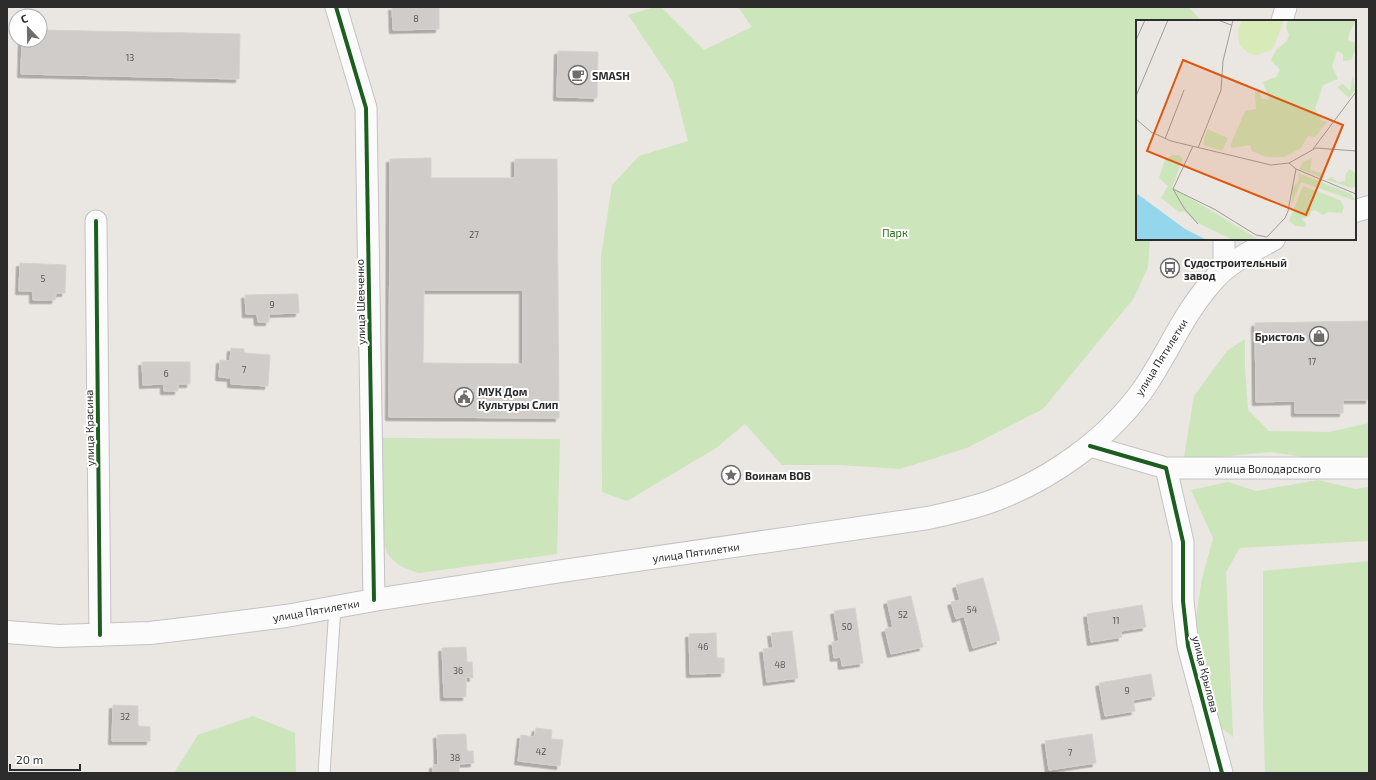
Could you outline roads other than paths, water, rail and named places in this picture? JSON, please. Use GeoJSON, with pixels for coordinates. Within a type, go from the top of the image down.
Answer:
{"type":"FeatureCollection","features":[{"type":"Feature","properties":{"kind":"main road"},"geometry":{"type":"LineString","coordinates":[[1356,211],[1369,207]]}},
{"type":"Feature","properties":{"kind":"main road","name":"улица Пятилетки"},"geometry":{"type":"LineString","coordinates":[[7,632],[59,636],[150,633],[286,616],[374,600],[562,571],[881,525],[954,512],[995,500],[1027,486],[1055,470],[1090,446],[1119,418],[1141,392],[1162,360],[1186,316],[1224,269],[1272,240]]}},
{"type":"Feature","properties":{"kind":"street","name":"улица Шевченко"},"geometry":{"type":"LineString","coordinates":[[336,7],[366,108],[374,600]]}},
{"type":"Feature","properties":{"kind":"street"},"geometry":{"type":"LineString","coordinates":[[1282,20],[1286,7]]}},
{"type":"Feature","properties":{"kind":"street","name":"улица Красина"},"geometry":{"type":"LineString","coordinates":[[96,220],[100,635]]}},
{"type":"Feature","properties":{"kind":"street"},"geometry":{"type":"LineString","coordinates":[[1224,240],[1224,269]]}},
{"type":"Feature","properties":{"kind":"street"},"geometry":{"type":"LineString","coordinates":[[1090,446],[1166,468]]}},
{"type":"Feature","properties":{"kind":"street","name":"улица Володарского"},"geometry":{"type":"LineString","coordinates":[[1166,468],[1369,468]]}},
{"type":"Feature","properties":{"kind":"street","name":"улица Крылова"},"geometry":{"type":"LineString","coordinates":[[1166,468],[1183,542],[1183,600],[1188,646],[1222,773]]}},
{"type":"Feature","properties":{"kind":"lane"},"geometry":{"type":"LineString","coordinates":[[324,773],[335,607]]}},
{"type":"Feature","properties":{"kind":"place","name":"SMASH"},"geometry":{"type":"Point","coordinates":[578,75]}},
{"type":"Feature","properties":{"kind":"place","name":"Судостроительный завод"},"geometry":{"type":"Point","coordinates":[1170,268]}},
{"type":"Feature","properties":{"kind":"place","name":"Бристоль"},"geometry":{"type":"Point","coordinates":[1319,336]}},
{"type":"Feature","properties":{"kind":"place","name":"МУК Дом Культуры Слип"},"geometry":{"type":"Point","coordinates":[464,397]}},
{"type":"Feature","properties":{"kind":"place","name":"Воинам ВОВ"},"geometry":{"type":"Point","coordinates":[731,475]}},
{"type":"Feature","properties":{"kind":"park label","name":"Парк"},"geometry":{"type":"Point","coordinates":[895,232]}}]}
